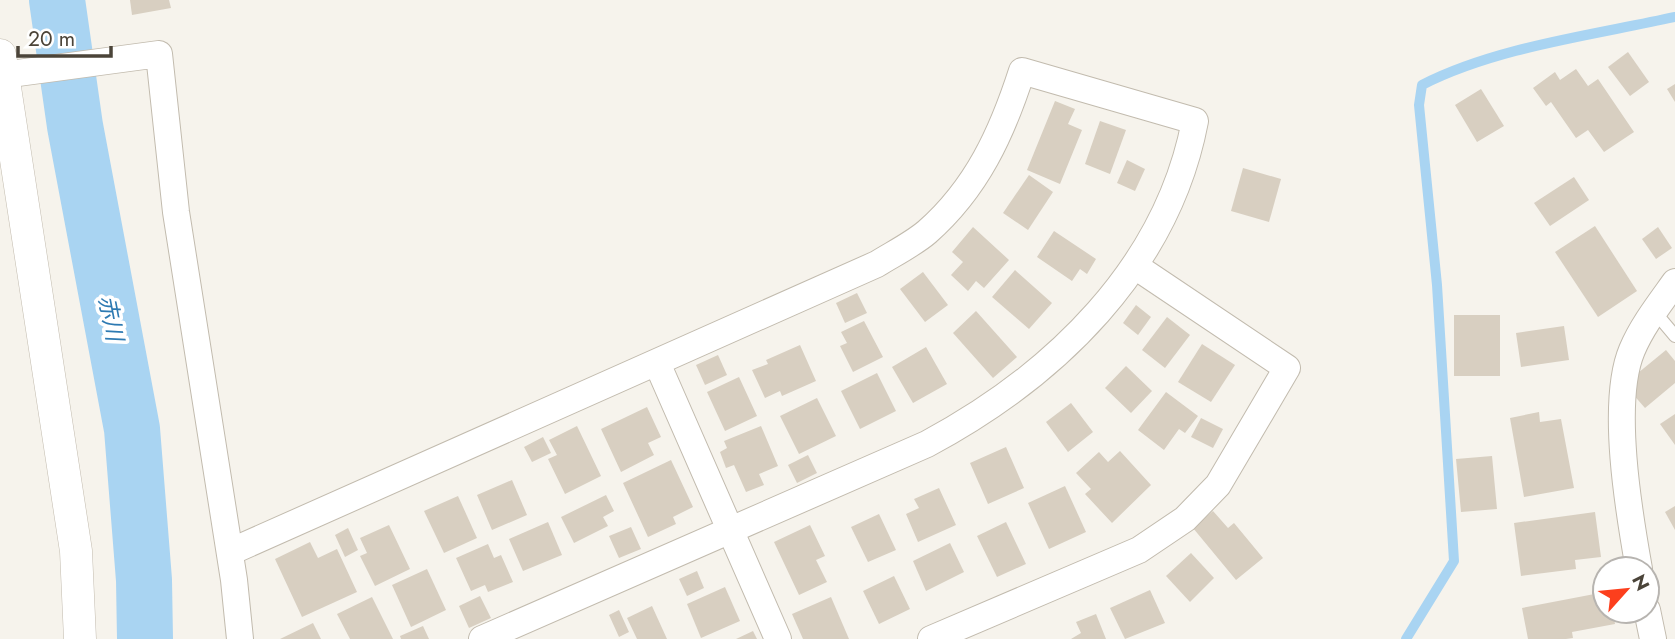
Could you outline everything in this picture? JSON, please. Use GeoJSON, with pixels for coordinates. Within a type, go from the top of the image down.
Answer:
{"type":"FeatureCollection","features":[{"type":"Feature","properties":{"kind":"street"},"geometry":{"type":"LineString","coordinates":[[80,639],[76,551],[2,65],[50,69],[159,54],[176,212],[230,552],[240,639]]}},
{"type":"Feature","properties":{"kind":"street"},"geometry":{"type":"LineString","coordinates":[[230,552],[877,264],[925,234],[961,198],[989,157],[1007,119],[1022,71],[1195,121],[1188,161],[1173,197],[1135,267],[1063,352],[979,416],[927,444],[482,639]]}},
{"type":"Feature","properties":{"kind":"street"},"geometry":{"type":"LineString","coordinates":[[931,639],[1139,550],[1185,519],[1218,485],[1287,368],[1135,267]]}},
{"type":"Feature","properties":{"kind":"street"},"geometry":{"type":"LineString","coordinates":[[1636,555],[1629,518],[1620,396],[1631,351],[1654,311],[1675,282]]}},
{"type":"Feature","properties":{"kind":"street"},"geometry":{"type":"LineString","coordinates":[[657,363],[778,639]]}},
{"type":"Feature","properties":{"kind":"lane"},"geometry":{"type":"LineString","coordinates":[[1654,311],[1675,337]]}},
{"type":"Feature","properties":{"kind":"building"},"geometry":{"type":"Polygon","coordinates":[[[130,0],[169,0],[171,8],[132,15],[130,0]]]}},
{"type":"Feature","properties":{"kind":"building"},"geometry":{"type":"Polygon","coordinates":[[[1628,52],[1649,82],[1630,96],[1608,67],[1628,52]]]}},
{"type":"Feature","properties":{"kind":"building"},"geometry":{"type":"Polygon","coordinates":[[[1576,69],[1588,86],[1598,79],[1634,132],[1604,152],[1588,130],[1576,138],[1551,102],[1546,106],[1533,88],[1555,72],[1560,80],[1576,69]]]}},
{"type":"Feature","properties":{"kind":"building"},"geometry":{"type":"Polygon","coordinates":[[[1675,84],[1675,102],[1667,89],[1675,84]]]}},
{"type":"Feature","properties":{"kind":"building"},"geometry":{"type":"Polygon","coordinates":[[[1481,89],[1504,126],[1477,142],[1455,105],[1481,89]]]}},
{"type":"Feature","properties":{"kind":"building"},"geometry":{"type":"Polygon","coordinates":[[[1055,101],[1075,109],[1068,124],[1082,130],[1060,184],[1027,170],[1055,101]]]}},
{"type":"Feature","properties":{"kind":"building"},"geometry":{"type":"Polygon","coordinates":[[[1100,121],[1126,130],[1110,174],[1085,164],[1100,121]]]}},
{"type":"Feature","properties":{"kind":"building"},"geometry":{"type":"Polygon","coordinates":[[[1127,160],[1145,169],[1135,191],[1117,183],[1127,160]]]}},
{"type":"Feature","properties":{"kind":"building"},"geometry":{"type":"Polygon","coordinates":[[[1243,168],[1281,179],[1269,222],[1231,211],[1243,168]]]}},
{"type":"Feature","properties":{"kind":"building"},"geometry":{"type":"Polygon","coordinates":[[[1029,175],[1053,192],[1028,230],[1003,213],[1029,175]]]}},
{"type":"Feature","properties":{"kind":"building"},"geometry":{"type":"Polygon","coordinates":[[[1574,177],[1589,200],[1550,226],[1534,203],[1574,177]]]}},
{"type":"Feature","properties":{"kind":"building"},"geometry":{"type":"Polygon","coordinates":[[[1595,226],[1637,291],[1598,317],[1555,252],[1595,226]]]}},
{"type":"Feature","properties":{"kind":"building"},"geometry":{"type":"Polygon","coordinates":[[[973,227],[1009,260],[984,288],[976,281],[968,291],[951,275],[963,262],[952,252],[973,227]]]}},
{"type":"Feature","properties":{"kind":"building"},"geometry":{"type":"Polygon","coordinates":[[[1658,227],[1672,248],[1656,259],[1642,239],[1658,227]]]}},
{"type":"Feature","properties":{"kind":"building"},"geometry":{"type":"Polygon","coordinates":[[[1054,231],[1096,259],[1087,274],[1080,269],[1072,281],[1037,257],[1054,231]]]}},
{"type":"Feature","properties":{"kind":"building"},"geometry":{"type":"Polygon","coordinates":[[[1015,270],[1052,303],[1029,329],[992,297],[1015,270]]]}},
{"type":"Feature","properties":{"kind":"building"},"geometry":{"type":"Polygon","coordinates":[[[923,272],[948,305],[925,322],[900,289],[923,272]]]}},
{"type":"Feature","properties":{"kind":"building"},"geometry":{"type":"Polygon","coordinates":[[[857,293],[867,313],[845,323],[836,303],[857,293]]]}},
{"type":"Feature","properties":{"kind":"building"},"geometry":{"type":"Polygon","coordinates":[[[1136,305],[1151,317],[1138,335],[1123,323],[1136,305]]]}},
{"type":"Feature","properties":{"kind":"building"},"geometry":{"type":"Polygon","coordinates":[[[976,311],[1017,357],[993,378],[953,333],[976,311]]]}},
{"type":"Feature","properties":{"kind":"building"},"geometry":{"type":"Polygon","coordinates":[[[1454,315],[1500,315],[1500,376],[1454,376],[1454,315]]]}},
{"type":"Feature","properties":{"kind":"building"},"geometry":{"type":"Polygon","coordinates":[[[1167,317],[1190,335],[1165,368],[1142,350],[1167,317]]]}},
{"type":"Feature","properties":{"kind":"building"},"geometry":{"type":"Polygon","coordinates":[[[864,321],[883,357],[853,372],[840,346],[847,343],[841,332],[864,321]]]}},
{"type":"Feature","properties":{"kind":"building"},"geometry":{"type":"Polygon","coordinates":[[[1564,326],[1569,360],[1521,367],[1516,333],[1564,326]]]}},
{"type":"Feature","properties":{"kind":"building"},"geometry":{"type":"Polygon","coordinates":[[[1202,344],[1235,365],[1211,402],[1178,382],[1202,344]]]}},
{"type":"Feature","properties":{"kind":"building"},"geometry":{"type":"Polygon","coordinates":[[[800,345],[816,381],[782,396],[780,391],[765,398],[752,370],[768,364],[766,360],[800,345]]]}},
{"type":"Feature","properties":{"kind":"building"},"geometry":{"type":"Polygon","coordinates":[[[926,347],[947,384],[913,403],[892,367],[926,347]]]}},
{"type":"Feature","properties":{"kind":"building"},"geometry":{"type":"Polygon","coordinates":[[[1666,350],[1675,361],[1675,383],[1645,408],[1631,392],[1638,373],[1666,350]]]}},
{"type":"Feature","properties":{"kind":"building"},"geometry":{"type":"Polygon","coordinates":[[[718,355],[727,375],[705,385],[696,365],[718,355]]]}},
{"type":"Feature","properties":{"kind":"building"},"geometry":{"type":"Polygon","coordinates":[[[1126,366],[1152,391],[1131,413],[1105,388],[1126,366]]]}},
{"type":"Feature","properties":{"kind":"building"},"geometry":{"type":"Polygon","coordinates":[[[877,373],[896,411],[860,429],[841,391],[877,373]]]}},
{"type":"Feature","properties":{"kind":"building"},"geometry":{"type":"Polygon","coordinates":[[[739,377],[757,416],[725,431],[707,392],[739,377]]]}},
{"type":"Feature","properties":{"kind":"building"},"geometry":{"type":"Polygon","coordinates":[[[1166,392],[1198,416],[1185,433],[1179,429],[1164,450],[1138,430],[1166,392]]]}},
{"type":"Feature","properties":{"kind":"building"},"geometry":{"type":"Polygon","coordinates":[[[817,398],[836,436],[799,454],[780,416],[817,398]]]}},
{"type":"Feature","properties":{"kind":"building"},"geometry":{"type":"Polygon","coordinates":[[[1071,403],[1093,432],[1068,452],[1046,422],[1071,403]]]}},
{"type":"Feature","properties":{"kind":"building"},"geometry":{"type":"Polygon","coordinates":[[[647,407],[661,437],[648,443],[654,455],[621,472],[601,429],[647,407]]]}},
{"type":"Feature","properties":{"kind":"building"},"geometry":{"type":"Polygon","coordinates":[[[1539,412],[1540,422],[1561,419],[1574,488],[1524,497],[1510,418],[1539,412]]]}},
{"type":"Feature","properties":{"kind":"building"},"geometry":{"type":"Polygon","coordinates":[[[1675,414],[1675,445],[1660,424],[1675,414]]]}},
{"type":"Feature","properties":{"kind":"building"},"geometry":{"type":"Polygon","coordinates":[[[1201,418],[1223,429],[1213,448],[1191,437],[1201,418]]]}},
{"type":"Feature","properties":{"kind":"building"},"geometry":{"type":"Polygon","coordinates":[[[577,426],[601,476],[565,494],[548,459],[557,455],[549,440],[577,426]]]}},
{"type":"Feature","properties":{"kind":"building"},"geometry":{"type":"Polygon","coordinates":[[[761,426],[778,466],[759,474],[764,485],[746,492],[734,465],[726,468],[720,452],[727,448],[724,441],[761,426]]]}},
{"type":"Feature","properties":{"kind":"building"},"geometry":{"type":"Polygon","coordinates":[[[543,437],[551,453],[532,462],[524,447],[543,437]]]}},
{"type":"Feature","properties":{"kind":"building"},"geometry":{"type":"Polygon","coordinates":[[[1006,447],[1024,488],[988,504],[970,463],[1006,447]]]}},
{"type":"Feature","properties":{"kind":"building"},"geometry":{"type":"Polygon","coordinates":[[[1120,451],[1151,485],[1112,523],[1085,494],[1091,489],[1076,473],[1099,452],[1108,462],[1120,451]]]}},
{"type":"Feature","properties":{"kind":"building"},"geometry":{"type":"Polygon","coordinates":[[[808,455],[817,473],[797,483],[788,465],[808,455]]]}},
{"type":"Feature","properties":{"kind":"building"},"geometry":{"type":"Polygon","coordinates":[[[1492,456],[1497,509],[1461,512],[1456,459],[1492,456]]]}},
{"type":"Feature","properties":{"kind":"building"},"geometry":{"type":"Polygon","coordinates":[[[671,460],[693,507],[673,517],[676,524],[648,537],[623,483],[671,460]]]}},
{"type":"Feature","properties":{"kind":"building"},"geometry":{"type":"Polygon","coordinates":[[[512,480],[527,515],[492,530],[477,495],[512,480]]]}},
{"type":"Feature","properties":{"kind":"building"},"geometry":{"type":"Polygon","coordinates":[[[1065,486],[1086,532],[1049,549],[1028,503],[1065,486]]]}},
{"type":"Feature","properties":{"kind":"building"},"geometry":{"type":"Polygon","coordinates":[[[939,488],[956,525],[918,542],[906,514],[919,508],[914,499],[939,488]]]}},
{"type":"Feature","properties":{"kind":"building"},"geometry":{"type":"Polygon","coordinates":[[[606,495],[614,511],[603,517],[608,526],[574,543],[561,517],[606,495]]]}},
{"type":"Feature","properties":{"kind":"building"},"geometry":{"type":"Polygon","coordinates":[[[458,496],[477,538],[444,553],[424,511],[458,496]]]}},
{"type":"Feature","properties":{"kind":"building"},"geometry":{"type":"Polygon","coordinates":[[[1675,506],[1675,530],[1665,512],[1675,506]]]}},
{"type":"Feature","properties":{"kind":"building"},"geometry":{"type":"Polygon","coordinates":[[[1213,511],[1228,528],[1234,523],[1263,558],[1236,580],[1193,528],[1213,511]]]}},
{"type":"Feature","properties":{"kind":"building"},"geometry":{"type":"Polygon","coordinates":[[[1595,512],[1601,555],[1575,560],[1576,569],[1521,576],[1514,523],[1595,512]]]}},
{"type":"Feature","properties":{"kind":"building"},"geometry":{"type":"Polygon","coordinates":[[[879,514],[896,550],[868,562],[851,527],[879,514]]]}},
{"type":"Feature","properties":{"kind":"building"},"geometry":{"type":"Polygon","coordinates":[[[548,522],[562,555],[523,571],[509,539],[548,522]]]}},
{"type":"Feature","properties":{"kind":"building"},"geometry":{"type":"Polygon","coordinates":[[[1006,522],[1026,564],[997,577],[977,536],[1006,522]]]}},
{"type":"Feature","properties":{"kind":"building"},"geometry":{"type":"Polygon","coordinates":[[[389,525],[410,569],[375,586],[360,556],[367,553],[360,538],[389,525]]]}},
{"type":"Feature","properties":{"kind":"building"},"geometry":{"type":"Polygon","coordinates":[[[810,525],[825,556],[816,560],[827,582],[799,595],[774,542],[810,525]]]}},
{"type":"Feature","properties":{"kind":"building"},"geometry":{"type":"Polygon","coordinates":[[[631,527],[641,549],[619,558],[609,536],[631,527]]]}},
{"type":"Feature","properties":{"kind":"building"},"geometry":{"type":"Polygon","coordinates":[[[348,528],[358,550],[345,557],[335,535],[348,528]]]}},
{"type":"Feature","properties":{"kind":"building"},"geometry":{"type":"Polygon","coordinates":[[[310,542],[318,558],[337,549],[357,592],[302,617],[275,559],[310,542]]]}},
{"type":"Feature","properties":{"kind":"building"},"geometry":{"type":"Polygon","coordinates":[[[950,543],[964,572],[926,591],[913,561],[950,543]]]}},
{"type":"Feature","properties":{"kind":"building"},"geometry":{"type":"Polygon","coordinates":[[[488,544],[494,558],[501,555],[513,582],[488,592],[485,585],[471,591],[456,558],[488,544]]]}},
{"type":"Feature","properties":{"kind":"building"},"geometry":{"type":"Polygon","coordinates":[[[1191,553],[1214,578],[1190,602],[1166,576],[1191,553]]]}},
{"type":"Feature","properties":{"kind":"building"},"geometry":{"type":"Polygon","coordinates":[[[427,569],[446,610],[411,627],[392,585],[427,569]]]}},
{"type":"Feature","properties":{"kind":"building"},"geometry":{"type":"Polygon","coordinates":[[[697,571],[704,588],[687,596],[679,579],[697,571]]]}},
{"type":"Feature","properties":{"kind":"building"},"geometry":{"type":"Polygon","coordinates":[[[894,576],[910,609],[879,624],[863,591],[894,576]]]}},
{"type":"Feature","properties":{"kind":"building"},"geometry":{"type":"Polygon","coordinates":[[[725,587],[740,621],[701,638],[687,604],[725,587]]]}},
{"type":"Feature","properties":{"kind":"building"},"geometry":{"type":"Polygon","coordinates":[[[1150,590],[1165,623],[1125,639],[1110,608],[1150,590]]]}},
{"type":"Feature","properties":{"kind":"building"},"geometry":{"type":"Polygon","coordinates":[[[1591,595],[1591,625],[1610,625],[1572,632],[1573,638],[1528,639],[1522,608],[1591,595]]]}},
{"type":"Feature","properties":{"kind":"building"},"geometry":{"type":"Polygon","coordinates":[[[480,596],[491,618],[469,628],[459,606],[480,596]]]}},
{"type":"Feature","properties":{"kind":"building"},"geometry":{"type":"Polygon","coordinates":[[[372,597],[393,639],[350,639],[337,614],[372,597]]]}},
{"type":"Feature","properties":{"kind":"building"},"geometry":{"type":"Polygon","coordinates":[[[831,597],[849,639],[803,639],[792,614],[831,597]]]}},
{"type":"Feature","properties":{"kind":"building"},"geometry":{"type":"Polygon","coordinates":[[[652,606],[667,639],[637,639],[627,618],[652,606]]]}},
{"type":"Feature","properties":{"kind":"building"},"geometry":{"type":"Polygon","coordinates":[[[619,610],[629,632],[619,637],[609,615],[619,610]]]}},
{"type":"Feature","properties":{"kind":"building"},"geometry":{"type":"Polygon","coordinates":[[[1096,614],[1106,639],[1071,639],[1081,633],[1076,622],[1096,614]]]}},
{"type":"Feature","properties":{"kind":"building"},"geometry":{"type":"Polygon","coordinates":[[[313,623],[321,639],[280,639],[313,623]]]}},
{"type":"Feature","properties":{"kind":"building"},"geometry":{"type":"Polygon","coordinates":[[[423,626],[429,639],[401,639],[400,636],[423,626]]]}},
{"type":"Feature","properties":{"kind":"building"},"geometry":{"type":"Polygon","coordinates":[[[753,631],[757,639],[736,639],[753,631]]]}},
{"type":"Feature","properties":{"kind":"waterway","name":"赤川"},"geometry":{"type":"LineString","coordinates":[[57,0],[75,126],[132,429],[144,580],[145,639]]}},
{"type":"Feature","properties":{"kind":"waterway"},"geometry":{"type":"LineString","coordinates":[[1406,639],[1454,561],[1437,285],[1419,105],[1422,85],[1481,61],[1513,52],[1675,17]]}}]}
